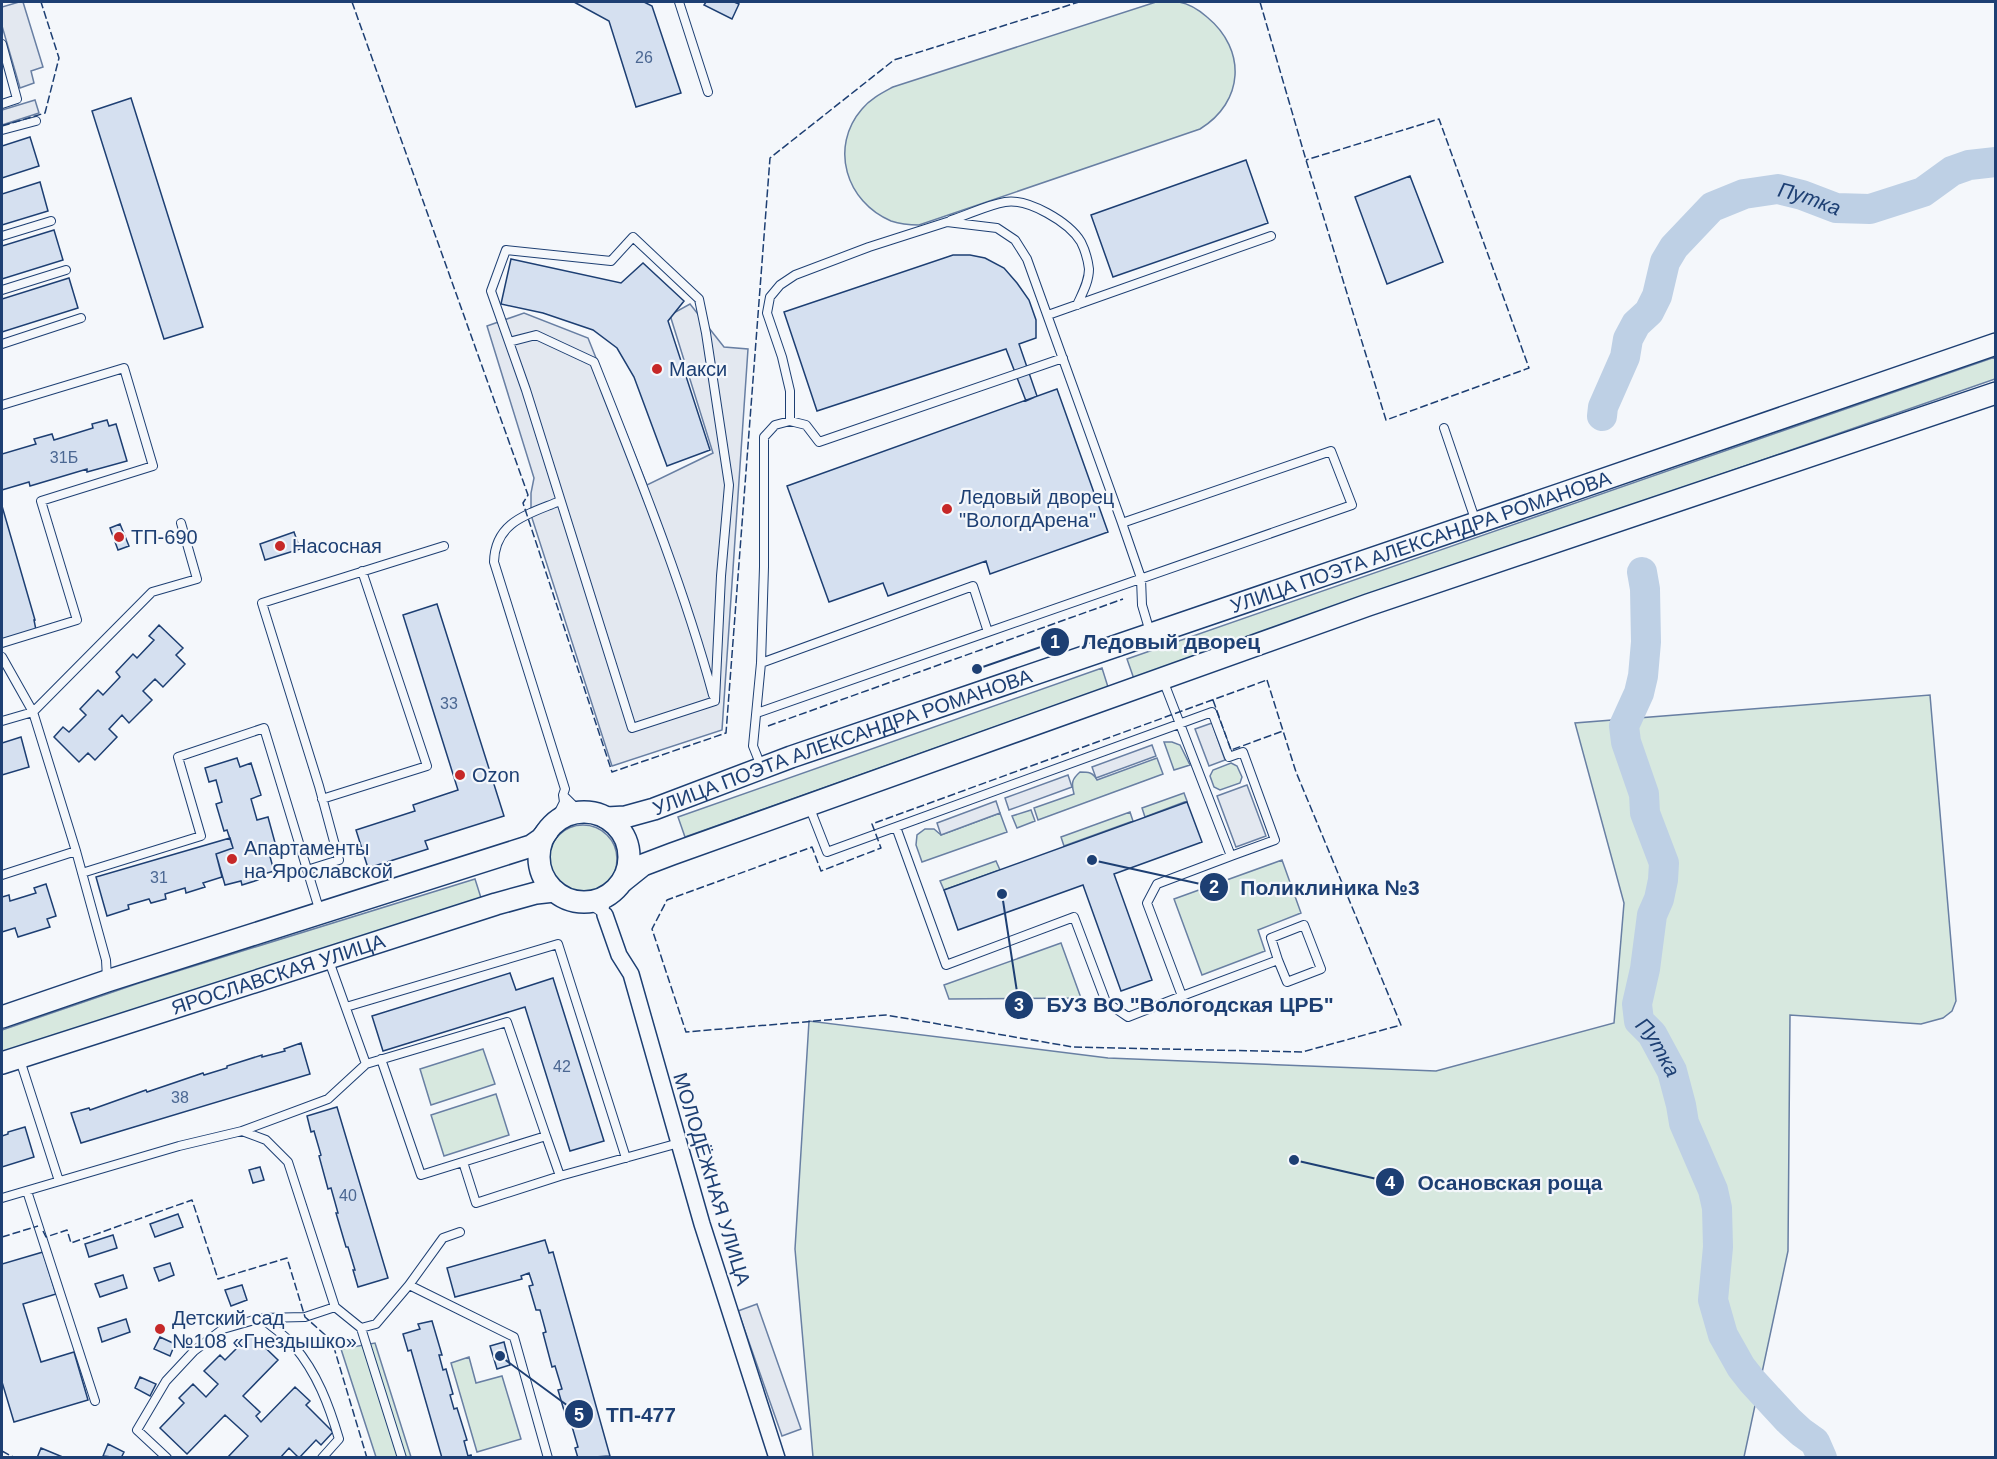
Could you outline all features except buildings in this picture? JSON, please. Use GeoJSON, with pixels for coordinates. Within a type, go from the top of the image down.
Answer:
{"type":"FeatureCollection","features":[{"type":"Feature","properties":{"kind":"main road","name":"УЛИЦА ПОЭТА АЛЕКСАНДРА РОМАНОВА"},"geometry":{"type":"LineString","coordinates":[[598,815],[625,817],[654,809],[762,768],[1995,344]]}},
{"type":"Feature","properties":{"kind":"main road"},"geometry":{"type":"LineString","coordinates":[[550,828],[542,840],[539,858],[543,876],[554,891],[566,899],[600,904],[643,865],[1368,605],[1995,393]]}},
{"type":"Feature","properties":{"kind":"main road"},"geometry":{"type":"LineString","coordinates":[[2,1017],[107,981],[531,846],[550,828],[570,814],[598,815],[622,832],[630,861],[623,881]]}},
{"type":"Feature","properties":{"kind":"main road","name":"ЯРОСЛАВСКАЯ УЛИЦА"},"geometry":{"type":"LineString","coordinates":[[10,1060],[496,904],[536,893],[554,891]]}},
{"type":"Feature","properties":{"kind":"street","name":"МОЛОДЁЖНАЯ УЛИЦА"},"geometry":{"type":"LineString","coordinates":[[600,904],[619,955],[631,974],[702,1224],[777,1458]]}},
{"type":"Feature","properties":{"kind":"lane"},"geometry":{"type":"LineString","coordinates":[[679,2],[708,93]]}},
{"type":"Feature","properties":{"kind":"lane"},"geometry":{"type":"LineString","coordinates":[[2,44],[17,99],[2,104]]}},
{"type":"Feature","properties":{"kind":"lane"},"geometry":{"type":"LineString","coordinates":[[2,130],[36,121]]}},
{"type":"Feature","properties":{"kind":"lane"},"geometry":{"type":"LineString","coordinates":[[790,421],[790,391],[782,357],[767,313],[770,297],[780,285],[795,275],[869,247],[1005,202],[1020,203],[1051,216],[1073,233],[1081,243],[1089,270],[1087,282],[1077,305]]}},
{"type":"Feature","properties":{"kind":"lane"},"geometry":{"type":"LineString","coordinates":[[2,236],[51,221]]}},
{"type":"Feature","properties":{"kind":"lane"},"geometry":{"type":"LineString","coordinates":[[947,222],[997,228],[1015,240],[1027,259],[1141,578],[1142,605],[1150,634]]}},
{"type":"Feature","properties":{"kind":"lane"},"geometry":{"type":"LineString","coordinates":[[1048,315],[1271,236]]}},
{"type":"Feature","properties":{"kind":"lane"},"geometry":{"type":"LineString","coordinates":[[633,237],[699,299],[729,485],[721,576],[715,701],[632,728],[491,291],[506,250],[611,261],[633,237]]}},
{"type":"Feature","properties":{"kind":"lane"},"geometry":{"type":"LineString","coordinates":[[2,290],[66,270]]}},
{"type":"Feature","properties":{"kind":"lane"},"geometry":{"type":"LineString","coordinates":[[2,344],[81,318]]}},
{"type":"Feature","properties":{"kind":"lane"},"geometry":{"type":"LineString","coordinates":[[509,342],[536,335],[594,362],[694,626],[715,701]]}},
{"type":"Feature","properties":{"kind":"lane"},"geometry":{"type":"LineString","coordinates":[[762,768],[753,746],[761,663],[764,437],[775,424],[790,421],[806,425],[819,442],[1063,358]]}},
{"type":"Feature","properties":{"kind":"lane"},"geometry":{"type":"LineString","coordinates":[[2,405],[124,368],[153,466],[41,501],[77,620],[2,643]]}},
{"type":"Feature","properties":{"kind":"lane"},"geometry":{"type":"LineString","coordinates":[[1444,428],[1476,523]]}},
{"type":"Feature","properties":{"kind":"lane"},"geometry":{"type":"LineString","coordinates":[[757,713],[1352,505],[1331,451],[1122,523]]}},
{"type":"Feature","properties":{"kind":"lane"},"geometry":{"type":"LineString","coordinates":[[550,828],[564,802],[565,789],[494,562],[498,543],[514,520],[560,501]]}},
{"type":"Feature","properties":{"kind":"lane"},"geometry":{"type":"LineString","coordinates":[[2,722],[33,712],[152,592],[197,579],[181,523]]}},
{"type":"Feature","properties":{"kind":"lane"},"geometry":{"type":"LineString","coordinates":[[307,870],[339,860],[262,603],[444,546]]}},
{"type":"Feature","properties":{"kind":"lane"},"geometry":{"type":"LineString","coordinates":[[322,799],[428,766],[362,571]]}},
{"type":"Feature","properties":{"kind":"lane"},"geometry":{"type":"LineString","coordinates":[[761,663],[973,586],[988,632]]}},
{"type":"Feature","properties":{"kind":"lane"},"geometry":{"type":"LineString","coordinates":[[2,657],[33,712],[76,851],[106,960],[107,981]]}},
{"type":"Feature","properties":{"kind":"lane"},"geometry":{"type":"LineString","coordinates":[[1162,678],[1231,856]]}},
{"type":"Feature","properties":{"kind":"lane"},"geometry":{"type":"LineString","coordinates":[[808,805],[827,852],[1212,712],[1229,757],[1244,752],[1275,840],[1157,884],[1147,903],[1182,996]]}},
{"type":"Feature","properties":{"kind":"lane"},"geometry":{"type":"LineString","coordinates":[[82,873],[201,836],[178,757],[264,728],[320,914]]}},
{"type":"Feature","properties":{"kind":"lane"},"geometry":{"type":"LineString","coordinates":[[563,795],[576,808],[598,815]]}},
{"type":"Feature","properties":{"kind":"lane"},"geometry":{"type":"LineString","coordinates":[[896,827],[946,965],[1074,917],[1106,1002],[1128,1017],[1278,960]]}},
{"type":"Feature","properties":{"kind":"lane"},"geometry":{"type":"LineString","coordinates":[[2,874],[76,851]]}},
{"type":"Feature","properties":{"kind":"lane"},"geometry":{"type":"LineString","coordinates":[[1304,925],[1321,969],[1287,982],[1278,960],[1271,938],[1304,925]]}},
{"type":"Feature","properties":{"kind":"lane"},"geometry":{"type":"LineString","coordinates":[[346,1007],[558,944],[626,1158]]}},
{"type":"Feature","properties":{"kind":"lane"},"geometry":{"type":"LineString","coordinates":[[329,959],[366,1064]]}},
{"type":"Feature","properties":{"kind":"lane"},"geometry":{"type":"LineString","coordinates":[[2,1198],[179,1146],[242,1131],[328,1099],[366,1064],[507,1022],[560,1176]]}},
{"type":"Feature","properties":{"kind":"lane"},"geometry":{"type":"LineString","coordinates":[[381,1059],[421,1175],[546,1136]]}},
{"type":"Feature","properties":{"kind":"lane"},"geometry":{"type":"LineString","coordinates":[[10,1060],[59,1181]]}},
{"type":"Feature","properties":{"kind":"lane"},"geometry":{"type":"LineString","coordinates":[[242,1131],[266,1140],[288,1162],[335,1306],[361,1328],[402,1458]]}},
{"type":"Feature","properties":{"kind":"lane"},"geometry":{"type":"LineString","coordinates":[[463,1162],[476,1203],[560,1176],[679,1143]]}},
{"type":"Feature","properties":{"kind":"lane"},"geometry":{"type":"LineString","coordinates":[[27,1191],[95,1401]]}},
{"type":"Feature","properties":{"kind":"lane"},"geometry":{"type":"LineString","coordinates":[[361,1328],[376,1324],[443,1238],[460,1232]]}},
{"type":"Feature","properties":{"kind":"lane"},"geometry":{"type":"LineString","coordinates":[[409,1284],[514,1336],[548,1458]]}},
{"type":"Feature","properties":{"kind":"lane"},"geometry":{"type":"LineString","coordinates":[[167,1458],[138,1430],[166,1381],[194,1351],[223,1329],[261,1318],[305,1317],[335,1306]]}},
{"type":"Feature","properties":{"kind":"lane"},"geometry":{"type":"LineString","coordinates":[[261,1318],[293,1345],[314,1374],[328,1403],[339,1439],[322,1458]]}},
{"type":"Feature","properties":{"kind":"shaded area"},"geometry":{"type":"Polygon","coordinates":[[[1176,1],[1194,8],[1220,30],[1229,45],[1234,60],[1235,75],[1232,90],[1225,105],[1215,118],[1200,129],[919,225],[894,222],[875,212],[853,187],[847,172],[846,140],[852,124],[862,109],[880,94],[893,87],[1156,2],[1176,1]]]}},
{"type":"Feature","properties":{"kind":"shaded area"},"geometry":{"type":"Polygon","coordinates":[[[23,2],[43,67],[31,71],[34,83],[20,88],[2,26],[2,7],[23,2]]]}},
{"type":"Feature","properties":{"kind":"shaded area"},"geometry":{"type":"Polygon","coordinates":[[[35,100],[39,113],[2,125],[2,110],[35,100]]]}},
{"type":"Feature","properties":{"kind":"shaded area"},"geometry":{"type":"Polygon","coordinates":[[[690,304],[724,347],[748,349],[722,730],[612,766],[531,515],[534,478],[487,326],[524,313],[588,338],[647,485],[713,453],[670,315],[690,304]]]}},
{"type":"Feature","properties":{"kind":"shaded area"},"geometry":{"type":"Polygon","coordinates":[[[1995,357],[1995,379],[1134,679],[1127,659],[1995,357]]]}},
{"type":"Feature","properties":{"kind":"shaded area"},"geometry":{"type":"Polygon","coordinates":[[[1102,668],[1108,687],[685,837],[678,817],[1102,668]]]}},
{"type":"Feature","properties":{"kind":"shaded area"},"geometry":{"type":"Polygon","coordinates":[[[1930,695],[1956,1001],[1952,1011],[1943,1018],[1921,1024],[1790,1015],[1788,1251],[1744,1457],[813,1457],[795,1249],[809,1021],[1108,1058],[1436,1071],[1614,1023],[1624,903],[1575,723],[1930,695]]]}},
{"type":"Feature","properties":{"kind":"shaded area"},"geometry":{"type":"Polygon","coordinates":[[[1212,723],[1225,760],[1209,766],[1195,729],[1212,723]]]}},
{"type":"Feature","properties":{"kind":"shaded area"},"geometry":{"type":"Polygon","coordinates":[[[1164,742],[1180,745],[1190,765],[1174,770],[1164,742]]]}},
{"type":"Feature","properties":{"kind":"shaded area"},"geometry":{"type":"Polygon","coordinates":[[[1152,745],[1156,756],[1096,778],[1092,767],[1152,745]]]}},
{"type":"Feature","properties":{"kind":"shaded area"},"geometry":{"type":"Polygon","coordinates":[[[1157,758],[1163,774],[1038,820],[1034,808],[1074,794],[1073,782],[1080,772],[1090,773],[1097,780],[1157,758]]]}},
{"type":"Feature","properties":{"kind":"shaded area"},"geometry":{"type":"Polygon","coordinates":[[[1231,763],[1237,766],[1242,777],[1240,783],[1220,790],[1214,787],[1210,776],[1213,770],[1231,763]]]}},
{"type":"Feature","properties":{"kind":"shaded area"},"geometry":{"type":"Polygon","coordinates":[[[1068,775],[1072,787],[1009,810],[1005,798],[1068,775]]]}},
{"type":"Feature","properties":{"kind":"shaded area"},"geometry":{"type":"Polygon","coordinates":[[[1247,785],[1266,836],[1236,847],[1217,796],[1247,785]]]}},
{"type":"Feature","properties":{"kind":"shaded area"},"geometry":{"type":"Polygon","coordinates":[[[1184,793],[1187,801],[1145,817],[1142,808],[1184,793]]]}},
{"type":"Feature","properties":{"kind":"shaded area"},"geometry":{"type":"Polygon","coordinates":[[[996,801],[1000,813],[941,835],[937,823],[996,801]]]}},
{"type":"Feature","properties":{"kind":"shaded area"},"geometry":{"type":"Polygon","coordinates":[[[1031,810],[1035,821],[1017,828],[1012,816],[1031,810]]]}},
{"type":"Feature","properties":{"kind":"shaded area"},"geometry":{"type":"Polygon","coordinates":[[[1130,812],[1133,821],[1064,846],[1061,837],[1130,812]]]}},
{"type":"Feature","properties":{"kind":"shaded area"},"geometry":{"type":"Polygon","coordinates":[[[1000,813],[1007,832],[922,862],[916,845],[917,835],[925,829],[934,829],[941,835],[1000,813]]]}},
{"type":"Feature","properties":{"kind":"shaded area"},"geometry":{"type":"Polygon","coordinates":[[[583,825],[596,828],[607,835],[614,846],[617,859],[614,872],[607,883],[596,890],[583,893],[570,890],[559,883],[552,872],[549,859],[552,846],[559,835],[570,828],[583,825]]]}},
{"type":"Feature","properties":{"kind":"shaded area"},"geometry":{"type":"Polygon","coordinates":[[[1282,860],[1301,913],[1258,930],[1265,951],[1202,975],[1174,899],[1282,860]]]}},
{"type":"Feature","properties":{"kind":"shaded area"},"geometry":{"type":"Polygon","coordinates":[[[996,861],[1000,870],[944,890],[940,881],[996,861]]]}},
{"type":"Feature","properties":{"kind":"shaded area"},"geometry":{"type":"Polygon","coordinates":[[[475,879],[482,901],[2,1055],[2,1030],[139,983],[475,879]]]}},
{"type":"Feature","properties":{"kind":"shaded area"},"geometry":{"type":"Polygon","coordinates":[[[1061,943],[1081,998],[949,999],[944,985],[1061,943]]]}},
{"type":"Feature","properties":{"kind":"shaded area"},"geometry":{"type":"Polygon","coordinates":[[[483,1049],[495,1084],[431,1105],[420,1069],[483,1049]]]}},
{"type":"Feature","properties":{"kind":"shaded area"},"geometry":{"type":"Polygon","coordinates":[[[496,1094],[509,1135],[444,1156],[431,1115],[496,1094]]]}},
{"type":"Feature","properties":{"kind":"shaded area"},"geometry":{"type":"Polygon","coordinates":[[[757,1304],[801,1429],[782,1436],[738,1311],[757,1304]]]}},
{"type":"Feature","properties":{"kind":"shaded area"},"geometry":{"type":"Polygon","coordinates":[[[375,1343],[411,1457],[376,1457],[341,1349],[375,1343]]]}},
{"type":"Feature","properties":{"kind":"shaded area"},"geometry":{"type":"Polygon","coordinates":[[[469,1357],[476,1383],[502,1376],[521,1439],[477,1452],[451,1363],[469,1357]]]}},
{"type":"Feature","properties":{"kind":"waterway","name":"Путка"},"geometry":{"type":"LineString","coordinates":[[1602,416],[1603,407],[1625,357],[1628,339],[1636,324],[1649,312],[1657,296],[1665,262],[1674,247],[1712,207],[1744,194],[1778,189],[1836,208],[1870,209],[1923,192],[1952,171],[1969,165],[1996,162]]}},
{"type":"Feature","properties":{"kind":"waterway","name":"Путка"},"geometry":{"type":"LineString","coordinates":[[1642,572],[1645,589],[1646,642],[1643,676],[1639,693],[1624,726],[1626,742],[1644,794],[1645,813],[1664,863],[1663,880],[1659,899],[1652,915],[1645,969],[1637,1004],[1639,1021],[1652,1034],[1672,1071],[1684,1123],[1713,1190],[1717,1208],[1718,1247],[1713,1300],[1723,1335],[1741,1367],[1752,1381],[1788,1420],[1815,1442],[1822,1458]]}},
{"type":"Feature","properties":{"kind":"fence"},"geometry":{"type":"LineString","coordinates":[[2,126],[45,113],[59,58],[41,2]]}},
{"type":"Feature","properties":{"kind":"fence"},"geometry":{"type":"LineString","coordinates":[[352,2],[528,495],[523,503],[612,772],[726,733],[770,158],[894,60],[1079,2]]}},
{"type":"Feature","properties":{"kind":"fence"},"geometry":{"type":"LineString","coordinates":[[1260,2],[1306,160],[1386,420],[1529,368],[1439,119],[1306,160]]}},
{"type":"Feature","properties":{"kind":"fence"},"geometry":{"type":"LineString","coordinates":[[768,726],[1123,599]]}},
{"type":"Feature","properties":{"kind":"fence"},"geometry":{"type":"LineString","coordinates":[[1267,680],[1296,772],[1401,1025],[1302,1052],[1073,1047],[886,1015],[686,1032],[652,929],[667,900],[812,847],[821,871],[881,848],[872,824],[1267,680]]}},
{"type":"Feature","properties":{"kind":"fence"},"geometry":{"type":"LineString","coordinates":[[1213,700],[1231,750],[1283,731]]}},
{"type":"Feature","properties":{"kind":"fence"},"geometry":{"type":"LineString","coordinates":[[43,1231],[46,1237],[67,1230],[71,1243],[192,1200],[218,1279],[287,1258],[305,1317],[332,1341],[367,1458]]}},
{"type":"Feature","properties":{"kind":"fence"},"geometry":{"type":"LineString","coordinates":[[2,1237],[38,1226]]}},
{"type":"Feature","properties":{"kind":"fence"},"geometry":{"type":"LineString","coordinates":[[2,1451],[15,1458]]}},
{"type":"Feature","properties":{"kind":"place","name":"Макси"},"geometry":{"type":"Point","coordinates":[657,369]}},
{"type":"Feature","properties":{"kind":"place","name":"Ледовый дворец \"ВологдАрена\""},"geometry":{"type":"Point","coordinates":[947,509]}},
{"type":"Feature","properties":{"kind":"place","name":"ТП-690"},"geometry":{"type":"Point","coordinates":[119,537]}},
{"type":"Feature","properties":{"kind":"place","name":"Насосная"},"geometry":{"type":"Point","coordinates":[280,546]}},
{"type":"Feature","properties":{"kind":"place","name":"Ледовый дворец"},"geometry":{"type":"Point","coordinates":[977,669]}},
{"type":"Feature","properties":{"kind":"place","name":"Ozon"},"geometry":{"type":"Point","coordinates":[460,775]}},
{"type":"Feature","properties":{"kind":"place","name":"Апартаменты на Ярославской"},"geometry":{"type":"Point","coordinates":[232,859]}},
{"type":"Feature","properties":{"kind":"place","name":"Поликлиника №3"},"geometry":{"type":"Point","coordinates":[1092,860]}},
{"type":"Feature","properties":{"kind":"place","name":"БУЗ ВО \"Вологодская ЦРБ\""},"geometry":{"type":"Point","coordinates":[1002,894]}},
{"type":"Feature","properties":{"kind":"place","name":"Осановская роща"},"geometry":{"type":"Point","coordinates":[1294,1160]}},
{"type":"Feature","properties":{"kind":"place","name":"Детский сад №108 «Гнездышко»"},"geometry":{"type":"Point","coordinates":[160,1329]}},
{"type":"Feature","properties":{"kind":"place","name":"ТП-477"},"geometry":{"type":"Point","coordinates":[500,1356]}}]}
